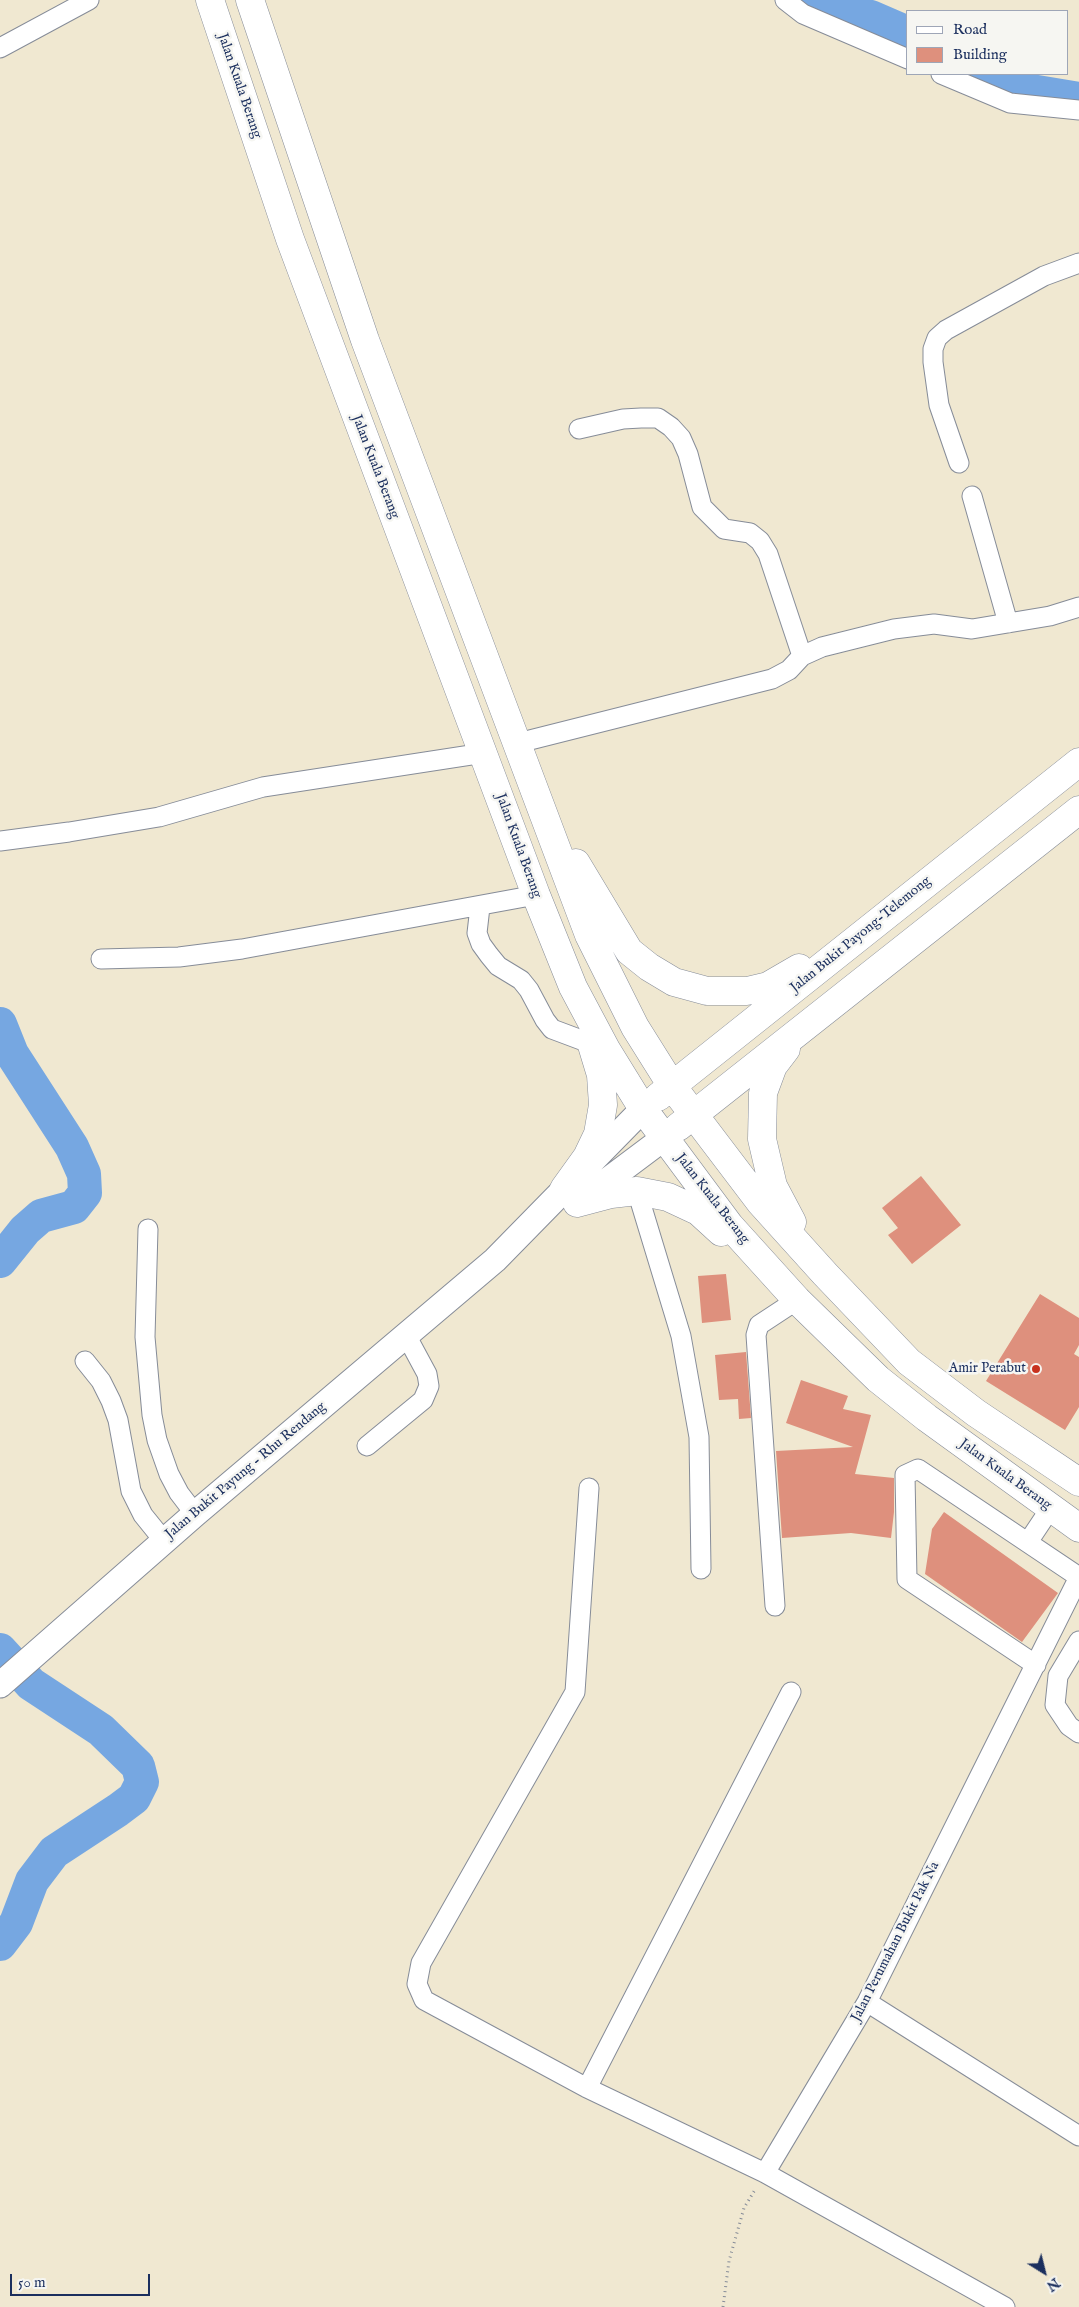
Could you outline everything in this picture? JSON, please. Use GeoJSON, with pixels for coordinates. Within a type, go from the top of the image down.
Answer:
{"type":"FeatureCollection","features":[{"type":"Feature","properties":{"kind":"highway","name":"Jalan Kuala Berang"},"geometry":{"type":"LineString","coordinates":[[210,0],[290,240],[536,895],[573,987],[606,1049],[643,1109],[730,1226],[797,1300],[878,1379],[927,1418],[1050,1509],[1079,1528]]}},
{"type":"Feature","properties":{"kind":"highway"},"geometry":{"type":"LineString","coordinates":[[250,0],[365,340],[589,935],[635,1027],[672,1086],[760,1202],[825,1274],[909,1362],[976,1413],[1079,1482]]}},
{"type":"Feature","properties":{"kind":"highway","name":"Jalan Bukit Payong-Telemong"},"geometry":{"type":"LineString","coordinates":[[643,1109],[1079,762]]}},
{"type":"Feature","properties":{"kind":"highway"},"geometry":{"type":"LineString","coordinates":[[533,786],[609,920],[629,951],[649,967],[674,982],[707,991],[747,991],[768,986],[803,966],[943,870]]}},
{"type":"Feature","properties":{"kind":"highway"},"geometry":{"type":"LineString","coordinates":[[664,1138],[1079,810]]}},
{"type":"Feature","properties":{"kind":"highway"},"geometry":{"type":"LineString","coordinates":[[573,987],[602,1075],[603,1105],[598,1134],[570,1196],[637,1191],[668,1197],[698,1211],[797,1300]]}},
{"type":"Feature","properties":{"kind":"highway"},"geometry":{"type":"LineString","coordinates":[[801,1030],[773,1066],[763,1093],[762,1139],[773,1186],[796,1230],[825,1274]]}},
{"type":"Feature","properties":{"kind":"main road"},"geometry":{"type":"LineString","coordinates":[[570,1196],[643,1109]]}},
{"type":"Feature","properties":{"kind":"main road"},"geometry":{"type":"LineString","coordinates":[[570,1196],[664,1138]]}},
{"type":"Feature","properties":{"kind":"main road","name":"Jalan Bukit Payung - Rhu Rendang"},"geometry":{"type":"LineString","coordinates":[[0,1685],[195,1514],[570,1196]]}},
{"type":"Feature","properties":{"kind":"street"},"geometry":{"type":"LineString","coordinates":[[0,48],[89,0]]}},
{"type":"Feature","properties":{"kind":"street"},"geometry":{"type":"LineString","coordinates":[[785,0],[802,14],[906,58]]}},
{"type":"Feature","properties":{"kind":"street"},"geometry":{"type":"LineString","coordinates":[[943,75],[1010,102],[1079,110]]}},
{"type":"Feature","properties":{"kind":"street"},"geometry":{"type":"LineString","coordinates":[[959,463],[939,405],[933,362],[933,348],[937,338],[946,330],[1044,276],[1079,263]]}},
{"type":"Feature","properties":{"kind":"street"},"geometry":{"type":"LineString","coordinates":[[579,429],[623,419],[641,418],[658,418],[671,427],[681,438],[688,454],[702,507],[724,529],[750,533],[760,541],[768,554],[802,656]]}},
{"type":"Feature","properties":{"kind":"street"},"geometry":{"type":"LineString","coordinates":[[972,496],[1008,623]]}},
{"type":"Feature","properties":{"kind":"street"},"geometry":{"type":"LineString","coordinates":[[518,743],[772,679],[789,670],[802,656],[822,647],[894,629],[934,624],[972,629],[1050,616],[1079,608]]}},
{"type":"Feature","properties":{"kind":"street"},"geometry":{"type":"LineString","coordinates":[[0,841],[159,817],[263,787],[484,754]]}},
{"type":"Feature","properties":{"kind":"street"},"geometry":{"type":"LineString","coordinates":[[101,959],[179,957],[242,949],[480,907],[536,895]]}},
{"type":"Feature","properties":{"kind":"street"},"geometry":{"type":"LineString","coordinates":[[480,907],[477,934],[489,955],[498,966],[522,980],[544,1020],[552,1029],[592,1044]]}},
{"type":"Feature","properties":{"kind":"street"},"geometry":{"type":"LineString","coordinates":[[637,1191],[681,1336],[699,1437],[702,1569]]}},
{"type":"Feature","properties":{"kind":"street"},"geometry":{"type":"LineString","coordinates":[[148,1229],[145,1337],[152,1415],[159,1448],[169,1474],[179,1493],[195,1514]]}},
{"type":"Feature","properties":{"kind":"street"},"geometry":{"type":"LineString","coordinates":[[775,1606],[756,1335],[759,1325],[797,1300]]}},
{"type":"Feature","properties":{"kind":"street"},"geometry":{"type":"LineString","coordinates":[[367,1446],[423,1400],[429,1386],[427,1374],[406,1336]]}},
{"type":"Feature","properties":{"kind":"street"},"geometry":{"type":"LineString","coordinates":[[85,1361],[101,1381],[112,1401],[118,1420],[131,1491],[143,1514],[164,1541]]}},
{"type":"Feature","properties":{"kind":"street"},"geometry":{"type":"LineString","coordinates":[[1036,1665],[907,1579],[905,1475],[918,1469],[1028,1542],[1078,1584]]}},
{"type":"Feature","properties":{"kind":"street"},"geometry":{"type":"LineString","coordinates":[[589,1488],[575,1692],[421,1963],[417,1984],[424,2000],[587,2088],[765,2173],[1005,2307]]}},
{"type":"Feature","properties":{"kind":"street"},"geometry":{"type":"LineString","coordinates":[[1028,1542],[1050,1509]]}},
{"type":"Feature","properties":{"kind":"street","name":"Jalan Perumahan Bukit Pak Na"},"geometry":{"type":"LineString","coordinates":[[765,2173],[867,2002],[1078,1584]]}},
{"type":"Feature","properties":{"kind":"street"},"geometry":{"type":"LineString","coordinates":[[1079,1642],[1058,1676],[1055,1705],[1069,1726],[1079,1733]]}},
{"type":"Feature","properties":{"kind":"street"},"geometry":{"type":"LineString","coordinates":[[587,2088],[791,1692]]}},
{"type":"Feature","properties":{"kind":"street"},"geometry":{"type":"LineString","coordinates":[[867,2002],[1079,2136]]}},
{"type":"Feature","properties":{"kind":"path"},"geometry":{"type":"LineString","coordinates":[[722,2307],[729,2261],[744,2208],[765,2173]]}},
{"type":"Feature","properties":{"kind":"building"},"geometry":{"type":"Polygon","coordinates":[[[921,1176],[961,1225],[912,1264],[888,1235],[898,1228],[882,1208],[921,1176]]]}},
{"type":"Feature","properties":{"kind":"building"},"geometry":{"type":"Polygon","coordinates":[[[726,1274],[731,1320],[702,1323],[698,1276],[726,1274]]]}},
{"type":"Feature","properties":{"kind":"building","name":"Amir Perabut"},"geometry":{"type":"Polygon","coordinates":[[[1040,1294],[1079,1318],[1079,1345],[1074,1354],[1079,1357],[1079,1407],[1065,1430],[986,1381],[1040,1294]]]}},
{"type":"Feature","properties":{"kind":"building"},"geometry":{"type":"Polygon","coordinates":[[[746,1352],[751,1418],[739,1419],[738,1399],[719,1400],[715,1355],[746,1352]]]}},
{"type":"Feature","properties":{"kind":"building"},"geometry":{"type":"Polygon","coordinates":[[[801,1380],[848,1396],[843,1409],[871,1415],[855,1474],[894,1478],[894,1512],[891,1538],[851,1533],[782,1538],[776,1451],[853,1447],[786,1423],[801,1380]]]}},
{"type":"Feature","properties":{"kind":"building"},"geometry":{"type":"Polygon","coordinates":[[[944,1512],[1058,1593],[1022,1642],[925,1574],[932,1529],[944,1512]]]}},
{"type":"Feature","properties":{"kind":"waterway"},"geometry":{"type":"LineString","coordinates":[[814,0],[823,6],[871,17],[906,32]]}},
{"type":"Feature","properties":{"kind":"waterway"},"geometry":{"type":"LineString","coordinates":[[985,75],[1013,88],[1079,99]]}},
{"type":"Feature","properties":{"kind":"waterway"},"geometry":{"type":"LineString","coordinates":[[0,1024],[12,1054],[72,1147],[84,1174],[85,1193],[74,1207],[41,1216],[25,1230],[0,1261]]}},
{"type":"Feature","properties":{"kind":"waterway"},"geometry":{"type":"LineString","coordinates":[[0,1650],[31,1684],[101,1730],[138,1766],[142,1782],[134,1798],[54,1852],[32,1881],[16,1923],[0,1944]]}},
{"type":"Feature","properties":{"kind":"place","name":"Amir Perabut"},"geometry":{"type":"Point","coordinates":[1036,1369]}}]}
